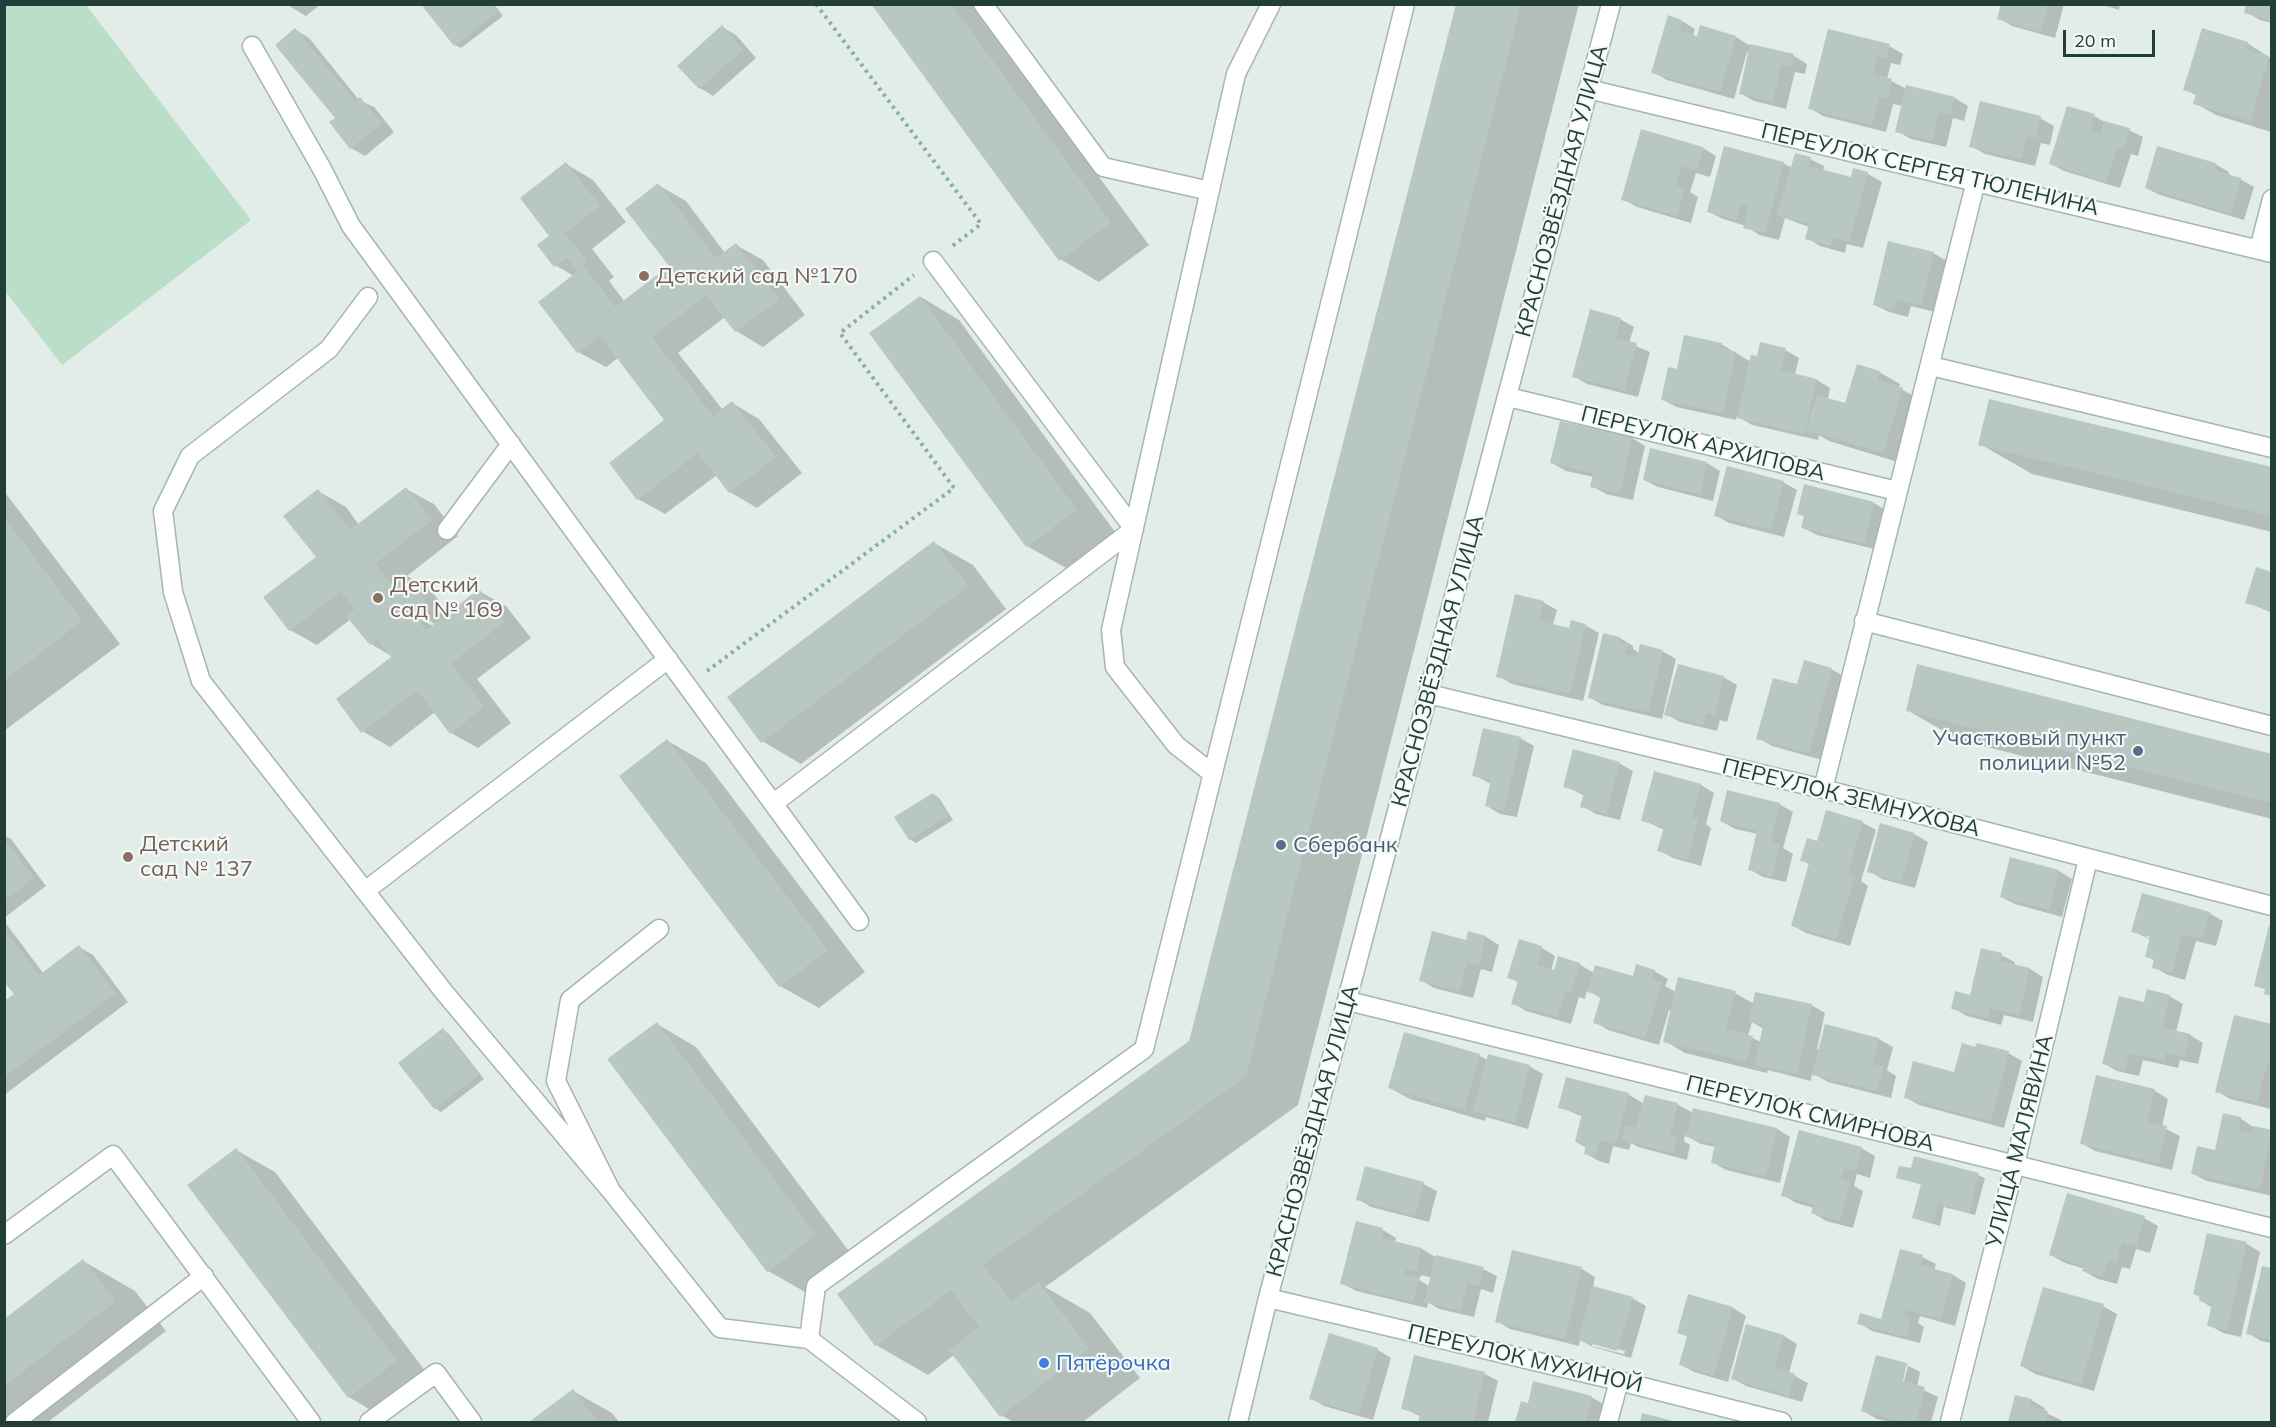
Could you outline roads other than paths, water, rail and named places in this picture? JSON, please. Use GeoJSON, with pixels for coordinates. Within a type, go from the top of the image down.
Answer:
{"type":"FeatureCollection","features":[{"type":"Feature","properties":{"kind":"street"},"geometry":{"type":"LineString","coordinates":[[983,4],[1103,167],[1210,191]]}},
{"type":"Feature","properties":{"kind":"street"},"geometry":{"type":"LineString","coordinates":[[1213,774],[1176,745],[1114,667],[1111,630],[1236,74],[1271,4]]}},
{"type":"Feature","properties":{"kind":"street"},"geometry":{"type":"LineString","coordinates":[[809,1339],[816,1286],[1144,1049],[1405,4]]}},
{"type":"Feature","properties":{"kind":"street","name":"КРАСНОЗВЁЗДНАЯ УЛИЦА"},"geometry":{"type":"LineString","coordinates":[[1238,1422],[1268,1298],[1611,4]]}},
{"type":"Feature","properties":{"kind":"street"},"geometry":{"type":"LineString","coordinates":[[252,46],[322,169],[351,226],[859,921]]}},
{"type":"Feature","properties":{"kind":"street","name":"ПЕРЕУЛОК СЕРГЕЯ ТЮЛЕНИНА"},"geometry":{"type":"LineString","coordinates":[[1588,89],[2265,251]]}},
{"type":"Feature","properties":{"kind":"street"},"geometry":{"type":"LineString","coordinates":[[1823,789],[1976,181]]}},
{"type":"Feature","properties":{"kind":"street"},"geometry":{"type":"LineString","coordinates":[[2265,251],[2271,199]]}},
{"type":"Feature","properties":{"kind":"street"},"geometry":{"type":"LineString","coordinates":[[933,261],[1134,529]]}},
{"type":"Feature","properties":{"kind":"street"},"geometry":{"type":"LineString","coordinates":[[368,297],[329,349],[190,456],[164,512],[173,592],[201,681],[444,992],[611,1191],[720,1328],[809,1339],[916,1422]]}},
{"type":"Feature","properties":{"kind":"street"},"geometry":{"type":"LineString","coordinates":[[1931,366],[2271,448]]}},
{"type":"Feature","properties":{"kind":"street","name":"ПЕРЕУЛОК АРХИПОВА"},"geometry":{"type":"LineString","coordinates":[[1508,397],[1897,491]]}},
{"type":"Feature","properties":{"kind":"street"},"geometry":{"type":"LineString","coordinates":[[447,530],[510,444]]}},
{"type":"Feature","properties":{"kind":"street"},"geometry":{"type":"LineString","coordinates":[[774,803],[1134,529]]}},
{"type":"Feature","properties":{"kind":"street"},"geometry":{"type":"LineString","coordinates":[[1864,621],[2271,726]]}},
{"type":"Feature","properties":{"kind":"street"},"geometry":{"type":"LineString","coordinates":[[365,891],[668,659]]}},
{"type":"Feature","properties":{"kind":"street","name":"ПЕРЕУЛОК ЗЕМНУХОВА"},"geometry":{"type":"LineString","coordinates":[[1429,694],[1823,789],[2271,906]]}},
{"type":"Feature","properties":{"kind":"street","name":"УЛИЦА МАЛЯВИНА"},"geometry":{"type":"LineString","coordinates":[[1950,1422],[2088,860]]}},
{"type":"Feature","properties":{"kind":"street"},"geometry":{"type":"LineString","coordinates":[[611,1191],[556,1081],[570,1000],[659,929]]}},
{"type":"Feature","properties":{"kind":"street","name":"ПЕРЕУЛОК СМИРНОВА"},"geometry":{"type":"LineString","coordinates":[[1348,1001],[2271,1228]]}},
{"type":"Feature","properties":{"kind":"street"},"geometry":{"type":"LineString","coordinates":[[4,1235],[113,1155],[311,1422]]}},
{"type":"Feature","properties":{"kind":"street"},"geometry":{"type":"LineString","coordinates":[[15,1422],[204,1276]]}},
{"type":"Feature","properties":{"kind":"street","name":"ПЕРЕУЛОК МУХИНОЙ"},"geometry":{"type":"LineString","coordinates":[[1268,1298],[1782,1422]]}},
{"type":"Feature","properties":{"kind":"street"},"geometry":{"type":"LineString","coordinates":[[369,1422],[436,1373],[472,1422]]}},
{"type":"Feature","properties":{"kind":"street"},"geometry":{"type":"LineString","coordinates":[[1608,1422],[1618,1381]]}},
{"type":"Feature","properties":{"kind":"place","name":"Детский сад №170"},"geometry":{"type":"Point","coordinates":[644,276]}},
{"type":"Feature","properties":{"kind":"place","name":"Детский сад № 169"},"geometry":{"type":"Point","coordinates":[378,598]}},
{"type":"Feature","properties":{"kind":"place","name":"Участковый пункт полиции №52"},"geometry":{"type":"Point","coordinates":[2138,751]}},
{"type":"Feature","properties":{"kind":"place","name":"Сбербанк"},"geometry":{"type":"Point","coordinates":[1281,845]}},
{"type":"Feature","properties":{"kind":"place","name":"Детский сад № 137"},"geometry":{"type":"Point","coordinates":[128,857]}},
{"type":"Feature","properties":{"kind":"place","name":"Пятёрочка"},"geometry":{"type":"Point","coordinates":[1044,1363]}}]}
